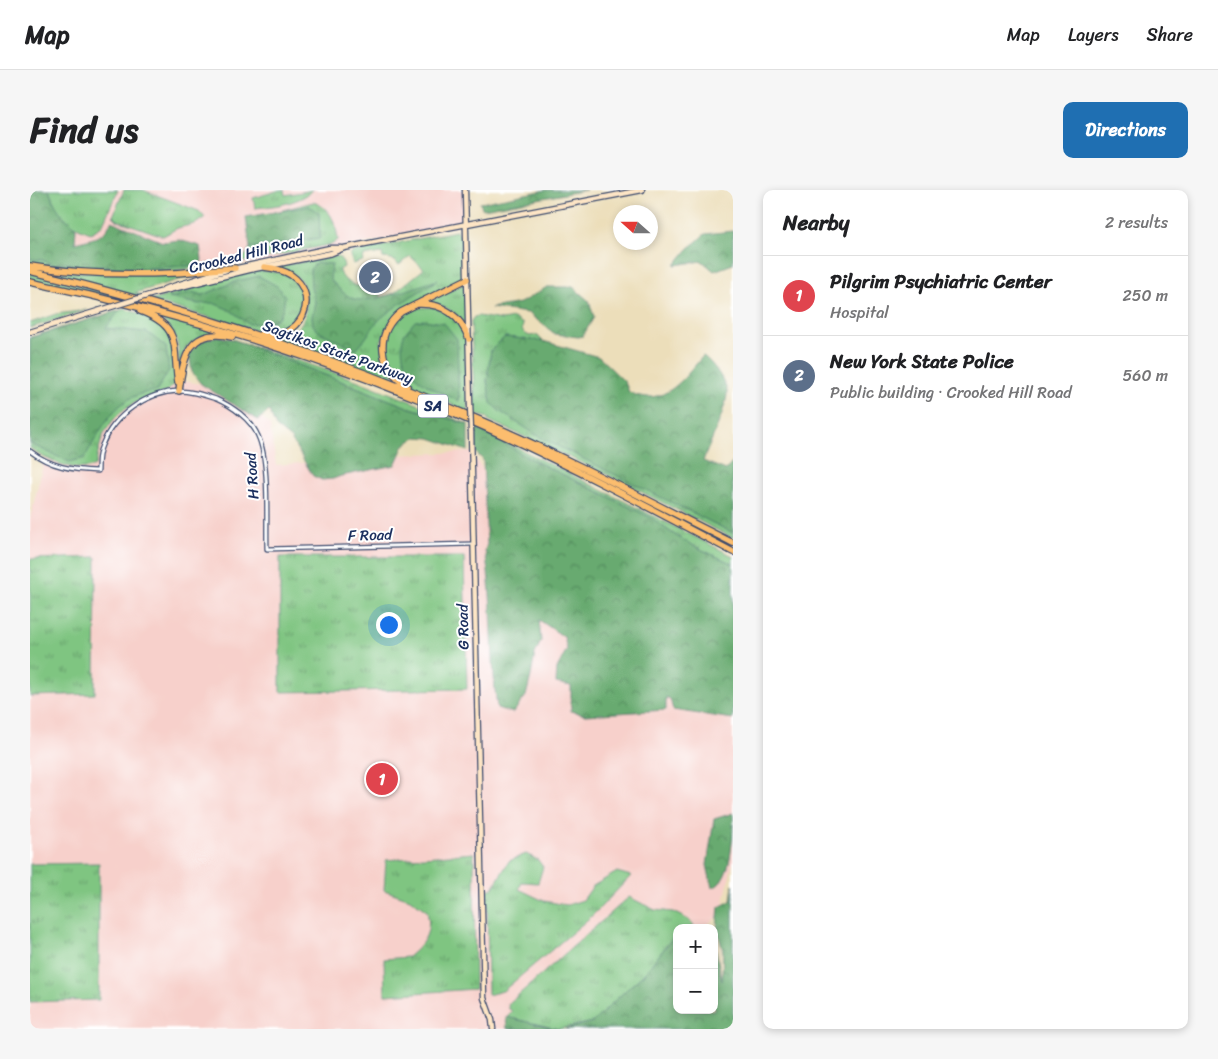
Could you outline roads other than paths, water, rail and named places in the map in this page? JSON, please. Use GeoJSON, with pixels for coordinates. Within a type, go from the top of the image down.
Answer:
{"type":"FeatureCollection","features":[{"type":"Feature","properties":{"kind":"highway"},"geometry":{"type":"LineString","coordinates":[[30,266],[66,271],[119,274],[175,273],[235,268]]}},
{"type":"Feature","properties":{"kind":"highway"},"geometry":{"type":"LineString","coordinates":[[230,327],[277,335],[290,331],[300,321],[304,312],[305,302],[304,292],[299,284],[286,272],[264,267]]}},
{"type":"Feature","properties":{"kind":"highway","name":"Sagtikos State Parkway"},"geometry":{"type":"LineString","coordinates":[[30,271],[103,289],[230,327],[322,358],[421,395],[535,444],[733,543]]}},
{"type":"Feature","properties":{"kind":"highway"},"geometry":{"type":"LineString","coordinates":[[421,395],[393,375],[386,363],[383,341],[390,324],[401,312],[467,279]]}},
{"type":"Feature","properties":{"kind":"highway","name":"Sagtikos State Parkway"},"geometry":{"type":"LineString","coordinates":[[30,282],[189,321],[281,349],[401,393],[512,440],[583,474],[733,552]]}},
{"type":"Feature","properties":{"kind":"highway"},"geometry":{"type":"LineString","coordinates":[[115,302],[155,318],[162,322],[172,334],[175,341],[179,391]]}},
{"type":"Feature","properties":{"kind":"highway"},"geometry":{"type":"LineString","coordinates":[[415,304],[433,305],[450,312],[463,326],[469,339]]}},
{"type":"Feature","properties":{"kind":"highway"},"geometry":{"type":"LineString","coordinates":[[179,391],[184,358],[192,346],[205,337],[211,335],[226,336],[281,349]]}},
{"type":"Feature","properties":{"kind":"main road","name":"G Road"},"geometry":{"type":"LineString","coordinates":[[465,190],[484,998],[492,1020],[493,1029]]}},
{"type":"Feature","properties":{"kind":"main road","name":"Crooked Hill Road"},"geometry":{"type":"LineString","coordinates":[[30,332],[156,293],[188,281],[235,268],[330,248],[344,248],[642,190]]}},
{"type":"Feature","properties":{"kind":"main road","name":"Crooked Hill Road"},"geometry":{"type":"LineString","coordinates":[[156,293],[264,267],[332,254],[344,248]]}},
{"type":"Feature","properties":{"kind":"street"},"geometry":{"type":"LineString","coordinates":[[30,451],[44,461],[60,468],[98,471],[101,446],[118,419],[146,400],[168,392],[179,391]]}},
{"type":"Feature","properties":{"kind":"street","name":"H Road"},"geometry":{"type":"LineString","coordinates":[[179,391],[202,394],[228,405],[244,418],[257,433],[261,443],[265,466],[267,549]]}},
{"type":"Feature","properties":{"kind":"street","name":"F Road"},"geometry":{"type":"LineString","coordinates":[[267,549],[473,544]]}},
{"type":"Feature","properties":{"kind":"place","name":"New York State Police"},"geometry":{"type":"Point","coordinates":[375,277]}},
{"type":"Feature","properties":{"kind":"place","name":"Pilgrim Psychiatric Center"},"geometry":{"type":"Point","coordinates":[382,779]}}]}
